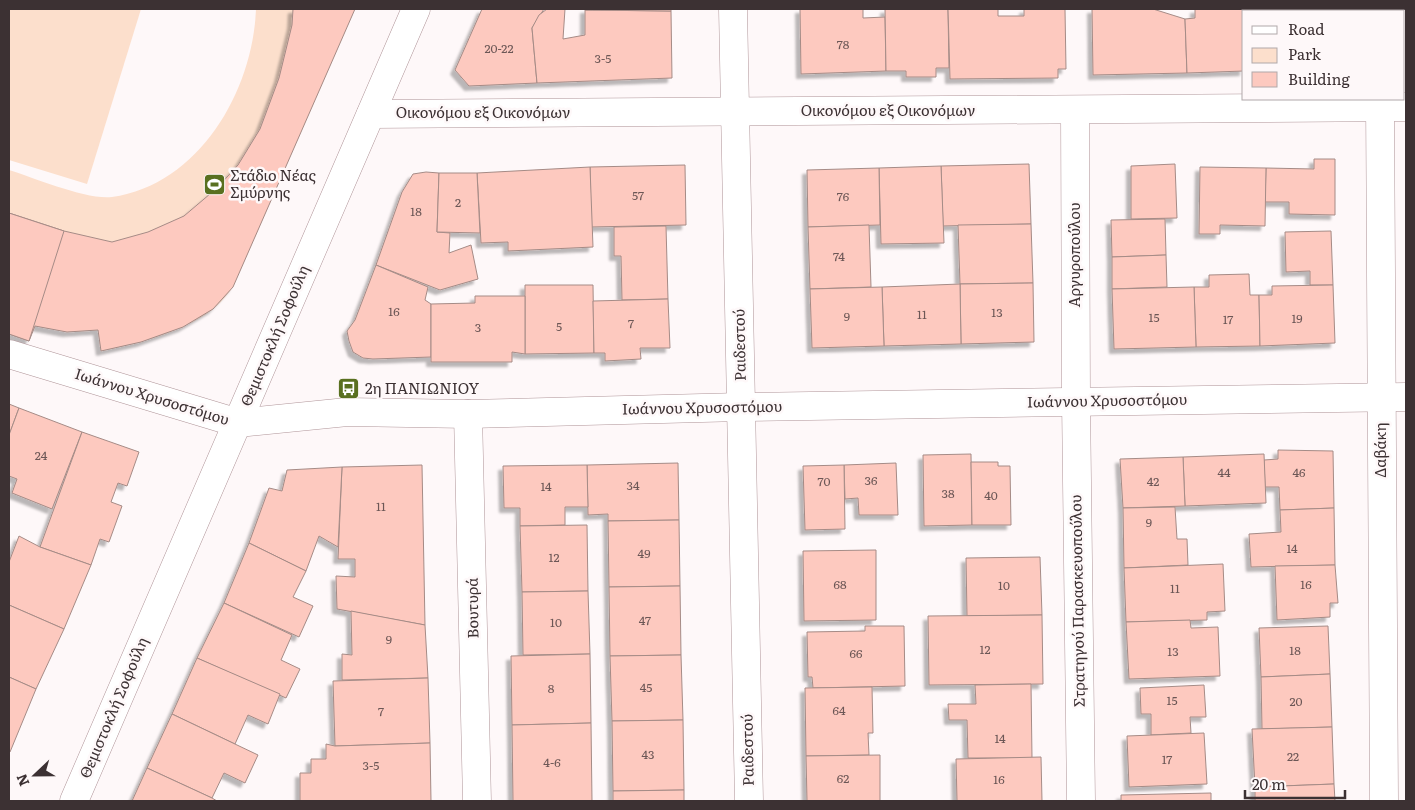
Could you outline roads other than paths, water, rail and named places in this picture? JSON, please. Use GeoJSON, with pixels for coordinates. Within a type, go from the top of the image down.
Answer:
{"type":"FeatureCollection","features":[{"type":"Feature","properties":{"kind":"street","name":"Θεμιστοκλή Σοφούλη"},"geometry":{"type":"LineString","coordinates":[[74,801],[416,9]]}},
{"type":"Feature","properties":{"kind":"street","name":"Ραιδεστού"},"geometry":{"type":"LineString","coordinates":[[733,9],[749,801]]}},
{"type":"Feature","properties":{"kind":"street","name":"Οικονόμου εξ Οικονόμων"},"geometry":{"type":"LineString","coordinates":[[371,114],[1075,110],[1389,104]]}},
{"type":"Feature","properties":{"kind":"street","name":"Δαβάκη"},"geometry":{"type":"LineString","coordinates":[[1384,801],[1393,397],[1389,104]]}},
{"type":"Feature","properties":{"kind":"street","name":"Αργυροπούλου"},"geometry":{"type":"LineString","coordinates":[[1075,110],[1076,401]]}},
{"type":"Feature","properties":{"kind":"street","name":"Ιωάννου Χρυσοστόμου"},"geometry":{"type":"LineString","coordinates":[[9,354],[238,423],[347,412],[468,414],[741,407],[1393,397]]}},
{"type":"Feature","properties":{"kind":"street","name":"Στρατηγού Παρασκευοπούλου"},"geometry":{"type":"LineString","coordinates":[[1076,401],[1081,801]]}},
{"type":"Feature","properties":{"kind":"street","name":"Βουτυρά"},"geometry":{"type":"LineString","coordinates":[[468,414],[477,801]]}},
{"type":"Feature","properties":{"kind":"place","name":"Στάδιο Νέας Σμύρνης"},"geometry":{"type":"Point","coordinates":[214,185]}},
{"type":"Feature","properties":{"kind":"place","name":"2η ΠΑΝΙΩΝΙΟΥ"},"geometry":{"type":"Point","coordinates":[349,389]}}]}
